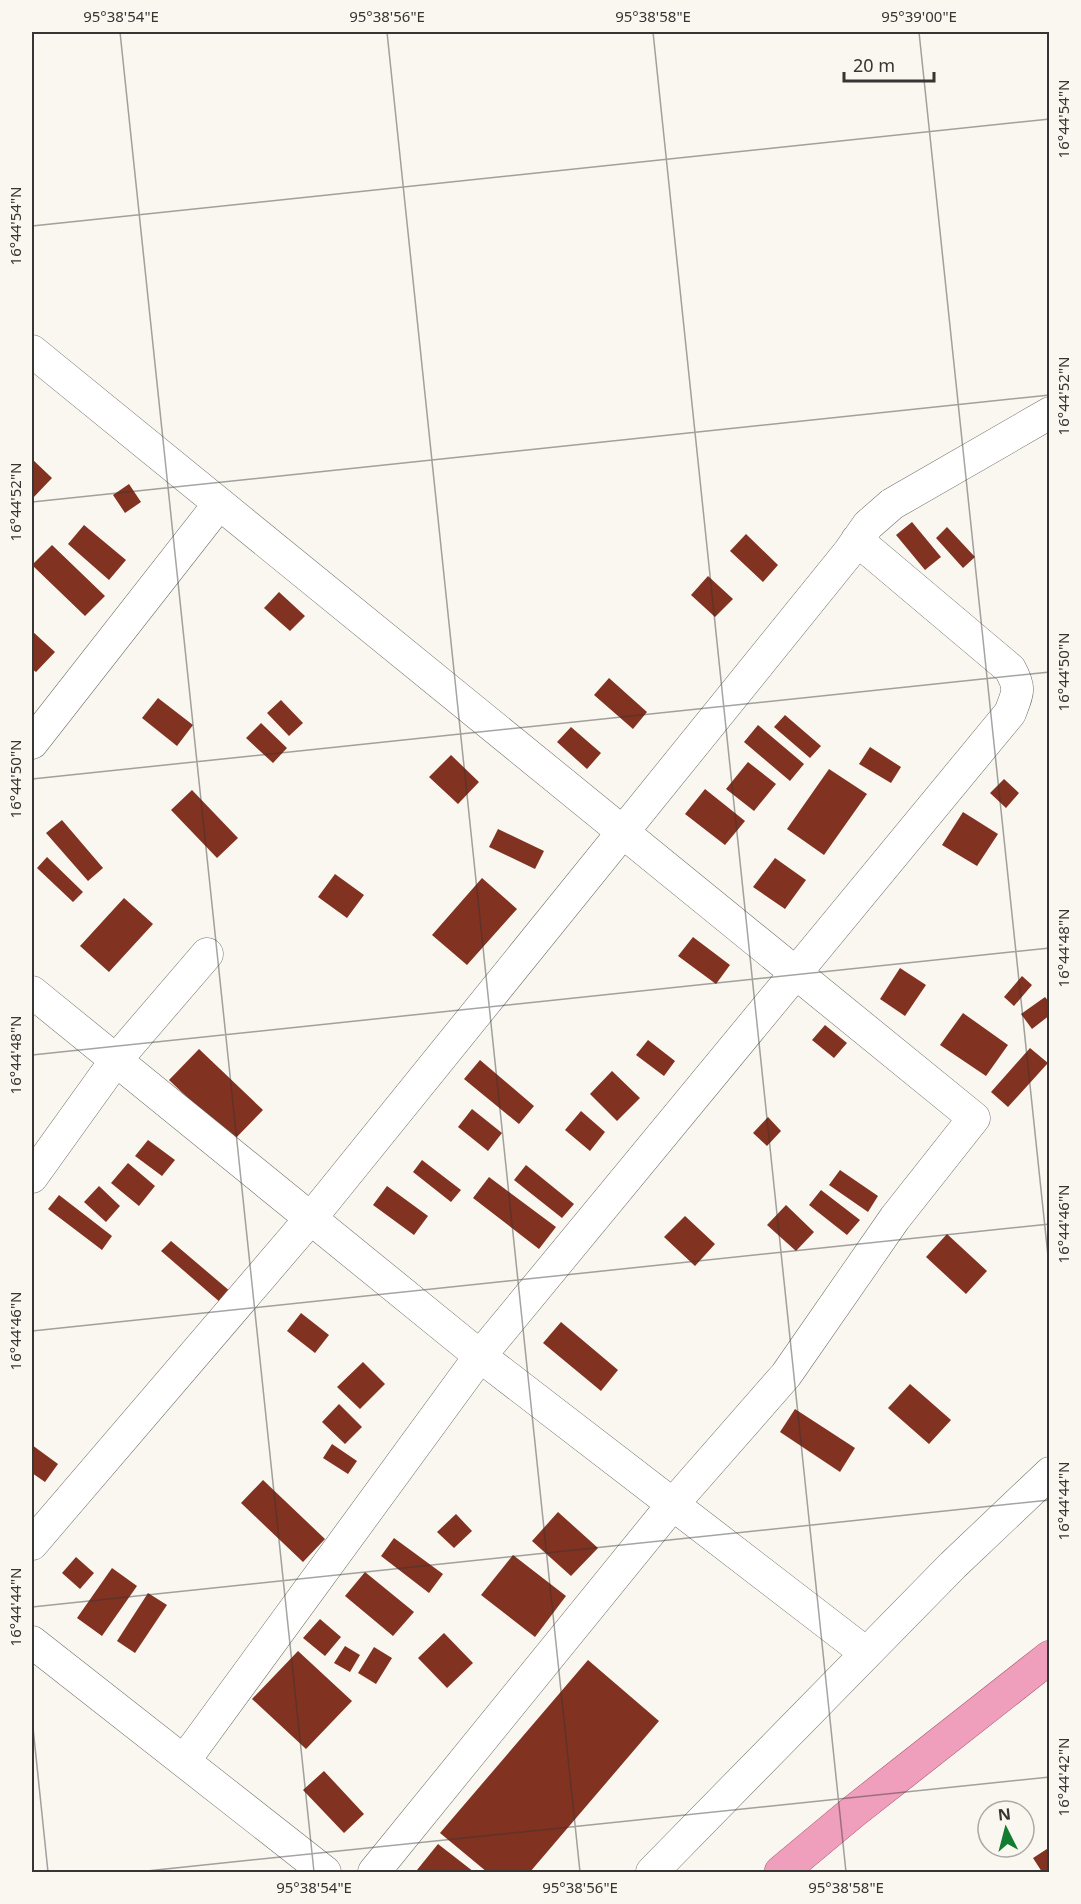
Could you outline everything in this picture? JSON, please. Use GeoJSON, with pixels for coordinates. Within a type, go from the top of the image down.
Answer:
{"type":"FeatureCollection","features":[{"type":"Feature","properties":{"kind":"main road"},"geometry":{"type":"LineString","coordinates":[[781,1872],[1050,1657]]}},
{"type":"Feature","properties":{"kind":"street"},"geometry":{"type":"LineString","coordinates":[[32,351],[974,1118],[895,1218],[786,1375],[673,1504],[374,1872]]}},
{"type":"Feature","properties":{"kind":"street"},"geometry":{"type":"LineString","coordinates":[[32,1544],[311,1218],[868,525],[892,504],[1050,413]]}},
{"type":"Feature","properties":{"kind":"street"},"geometry":{"type":"LineString","coordinates":[[32,743],[219,504]]}},
{"type":"Feature","properties":{"kind":"street"},"geometry":{"type":"LineString","coordinates":[[184,1761],[480,1356],[1010,713],[1017,695],[1017,683],[1010,669],[857,540]]}},
{"type":"Feature","properties":{"kind":"street"},"geometry":{"type":"LineString","coordinates":[[32,1177],[116,1060],[207,954]]}},
{"type":"Feature","properties":{"kind":"street"},"geometry":{"type":"LineString","coordinates":[[32,992],[480,1356],[866,1653]]}},
{"type":"Feature","properties":{"kind":"street"},"geometry":{"type":"LineString","coordinates":[[652,1872],[952,1564],[1050,1473]]}},
{"type":"Feature","properties":{"kind":"street"},"geometry":{"type":"LineString","coordinates":[[32,1642],[325,1872]]}},
{"type":"Feature","properties":{"kind":"building"},"geometry":{"type":"Polygon","coordinates":[[[32,459],[52,478],[32,499],[32,459]]]}},
{"type":"Feature","properties":{"kind":"building"},"geometry":{"type":"Polygon","coordinates":[[[129,484],[141,502],[125,513],[113,495],[129,484]]]}},
{"type":"Feature","properties":{"kind":"building"},"geometry":{"type":"Polygon","coordinates":[[[912,522],[941,557],[925,570],[896,535],[912,522]]]}},
{"type":"Feature","properties":{"kind":"building"},"geometry":{"type":"Polygon","coordinates":[[[84,525],[126,560],[109,580],[68,544],[84,525]]]}},
{"type":"Feature","properties":{"kind":"building"},"geometry":{"type":"Polygon","coordinates":[[[947,527],[975,557],[963,568],[936,538],[947,527]]]}},
{"type":"Feature","properties":{"kind":"building"},"geometry":{"type":"Polygon","coordinates":[[[746,534],[778,565],[763,582],[730,551],[746,534]]]}},
{"type":"Feature","properties":{"kind":"building"},"geometry":{"type":"Polygon","coordinates":[[[52,545],[105,596],[85,616],[32,565],[52,545]]]}},
{"type":"Feature","properties":{"kind":"building"},"geometry":{"type":"Polygon","coordinates":[[[708,576],[733,599],[715,617],[691,595],[708,576]]]}},
{"type":"Feature","properties":{"kind":"building"},"geometry":{"type":"Polygon","coordinates":[[[279,592],[305,616],[290,631],[264,608],[279,592]]]}},
{"type":"Feature","properties":{"kind":"building"},"geometry":{"type":"Polygon","coordinates":[[[32,631],[55,652],[36,672],[32,669],[32,631]]]}},
{"type":"Feature","properties":{"kind":"building"},"geometry":{"type":"Polygon","coordinates":[[[609,678],[647,712],[633,729],[594,695],[609,678]]]}},
{"type":"Feature","properties":{"kind":"building"},"geometry":{"type":"Polygon","coordinates":[[[158,698],[193,725],[177,746],[142,718],[158,698]]]}},
{"type":"Feature","properties":{"kind":"building"},"geometry":{"type":"Polygon","coordinates":[[[281,700],[303,723],[289,736],[267,713],[281,700]]]}},
{"type":"Feature","properties":{"kind":"building"},"geometry":{"type":"Polygon","coordinates":[[[785,715],[821,746],[810,758],[774,727],[785,715]]]}},
{"type":"Feature","properties":{"kind":"building"},"geometry":{"type":"Polygon","coordinates":[[[261,723],[287,748],[273,763],[246,738],[261,723]]]}},
{"type":"Feature","properties":{"kind":"building"},"geometry":{"type":"Polygon","coordinates":[[[758,725],[804,764],[790,781],[744,742],[758,725]]]}},
{"type":"Feature","properties":{"kind":"building"},"geometry":{"type":"Polygon","coordinates":[[[571,727],[601,753],[587,769],[557,742],[571,727]]]}},
{"type":"Feature","properties":{"kind":"building"},"geometry":{"type":"Polygon","coordinates":[[[870,747],[901,767],[891,783],[859,764],[870,747]]]}},
{"type":"Feature","properties":{"kind":"building"},"geometry":{"type":"Polygon","coordinates":[[[451,755],[479,782],[458,804],[429,777],[451,755]]]}},
{"type":"Feature","properties":{"kind":"building"},"geometry":{"type":"Polygon","coordinates":[[[748,762],[776,784],[754,811],[726,789],[748,762]]]}},
{"type":"Feature","properties":{"kind":"building"},"geometry":{"type":"Polygon","coordinates":[[[829,769],[867,794],[824,855],[787,829],[829,769]]]}},
{"type":"Feature","properties":{"kind":"building"},"geometry":{"type":"Polygon","coordinates":[[[1004,779],[1019,793],[1006,808],[990,793],[1004,779]]]}},
{"type":"Feature","properties":{"kind":"building"},"geometry":{"type":"Polygon","coordinates":[[[705,789],[745,821],[725,845],[685,814],[705,789]]]}},
{"type":"Feature","properties":{"kind":"building"},"geometry":{"type":"Polygon","coordinates":[[[192,790],[238,838],[217,858],[171,810],[192,790]]]}},
{"type":"Feature","properties":{"kind":"building"},"geometry":{"type":"Polygon","coordinates":[[[963,812],[998,834],[977,866],[942,845],[963,812]]]}},
{"type":"Feature","properties":{"kind":"building"},"geometry":{"type":"Polygon","coordinates":[[[62,820],[103,868],[88,881],[46,833],[62,820]]]}},
{"type":"Feature","properties":{"kind":"building"},"geometry":{"type":"Polygon","coordinates":[[[498,829],[544,851],[535,869],[489,847],[498,829]]]}},
{"type":"Feature","properties":{"kind":"building"},"geometry":{"type":"Polygon","coordinates":[[[47,857],[83,892],[73,902],[37,868],[47,857]]]}},
{"type":"Feature","properties":{"kind":"building"},"geometry":{"type":"Polygon","coordinates":[[[775,858],[806,880],[785,909],[753,887],[775,858]]]}},
{"type":"Feature","properties":{"kind":"building"},"geometry":{"type":"Polygon","coordinates":[[[335,874],[364,895],[347,918],[318,897],[335,874]]]}},
{"type":"Feature","properties":{"kind":"building"},"geometry":{"type":"Polygon","coordinates":[[[482,878],[517,909],[467,965],[432,935],[482,878]]]}},
{"type":"Feature","properties":{"kind":"building"},"geometry":{"type":"Polygon","coordinates":[[[124,898],[153,924],[109,972],[80,946],[124,898]]]}},
{"type":"Feature","properties":{"kind":"building"},"geometry":{"type":"Polygon","coordinates":[[[693,937],[730,965],[716,984],[678,956],[693,937]]]}},
{"type":"Feature","properties":{"kind":"building"},"geometry":{"type":"Polygon","coordinates":[[[900,968],[926,985],[905,1016],[880,999],[900,968]]]}},
{"type":"Feature","properties":{"kind":"building"},"geometry":{"type":"Polygon","coordinates":[[[1022,976],[1032,985],[1014,1006],[1004,997],[1022,976]]]}},
{"type":"Feature","properties":{"kind":"building"},"geometry":{"type":"Polygon","coordinates":[[[1045,997],[1050,1003],[1050,1015],[1032,1029],[1021,1014],[1045,997]]]}},
{"type":"Feature","properties":{"kind":"building"},"geometry":{"type":"Polygon","coordinates":[[[963,1013],[1008,1045],[986,1076],[940,1045],[963,1013]]]}},
{"type":"Feature","properties":{"kind":"building"},"geometry":{"type":"Polygon","coordinates":[[[825,1025],[847,1043],[834,1058],[812,1040],[825,1025]]]}},
{"type":"Feature","properties":{"kind":"building"},"geometry":{"type":"Polygon","coordinates":[[[648,1040],[675,1061],[664,1076],[636,1055],[648,1040]]]}},
{"type":"Feature","properties":{"kind":"building"},"geometry":{"type":"Polygon","coordinates":[[[1030,1048],[1048,1063],[1008,1107],[991,1092],[1030,1048]]]}},
{"type":"Feature","properties":{"kind":"building"},"geometry":{"type":"Polygon","coordinates":[[[199,1049],[263,1110],[233,1141],[169,1080],[199,1049]]]}},
{"type":"Feature","properties":{"kind":"building"},"geometry":{"type":"Polygon","coordinates":[[[480,1060],[534,1106],[519,1124],[464,1079],[480,1060]]]}},
{"type":"Feature","properties":{"kind":"building"},"geometry":{"type":"Polygon","coordinates":[[[612,1071],[640,1098],[617,1121],[590,1094],[612,1071]]]}},
{"type":"Feature","properties":{"kind":"building"},"geometry":{"type":"Polygon","coordinates":[[[472,1109],[502,1133],[488,1151],[458,1127],[472,1109]]]}},
{"type":"Feature","properties":{"kind":"building"},"geometry":{"type":"Polygon","coordinates":[[[581,1111],[605,1132],[590,1151],[565,1130],[581,1111]]]}},
{"type":"Feature","properties":{"kind":"building"},"geometry":{"type":"Polygon","coordinates":[[[768,1117],[781,1131],[767,1146],[753,1133],[768,1117]]]}},
{"type":"Feature","properties":{"kind":"building"},"geometry":{"type":"Polygon","coordinates":[[[148,1140],[175,1160],[162,1176],[135,1156],[148,1140]]]}},
{"type":"Feature","properties":{"kind":"building"},"geometry":{"type":"Polygon","coordinates":[[[422,1160],[461,1190],[451,1202],[413,1172],[422,1160]]]}},
{"type":"Feature","properties":{"kind":"building"},"geometry":{"type":"Polygon","coordinates":[[[128,1163],[155,1186],[139,1206],[111,1183],[128,1163]]]}},
{"type":"Feature","properties":{"kind":"building"},"geometry":{"type":"Polygon","coordinates":[[[526,1165],[574,1204],[562,1218],[514,1180],[526,1165]]]}},
{"type":"Feature","properties":{"kind":"building"},"geometry":{"type":"Polygon","coordinates":[[[840,1170],[878,1196],[868,1212],[829,1185],[840,1170]]]}},
{"type":"Feature","properties":{"kind":"building"},"geometry":{"type":"Polygon","coordinates":[[[489,1177],[556,1227],[539,1249],[473,1198],[489,1177]]]}},
{"type":"Feature","properties":{"kind":"building"},"geometry":{"type":"Polygon","coordinates":[[[99,1186],[120,1206],[106,1222],[84,1202],[99,1186]]]}},
{"type":"Feature","properties":{"kind":"building"},"geometry":{"type":"Polygon","coordinates":[[[387,1186],[428,1216],[414,1235],[373,1205],[387,1186]]]}},
{"type":"Feature","properties":{"kind":"building"},"geometry":{"type":"Polygon","coordinates":[[[821,1190],[860,1220],[847,1235],[809,1205],[821,1190]]]}},
{"type":"Feature","properties":{"kind":"building"},"geometry":{"type":"Polygon","coordinates":[[[59,1195],[112,1236],[102,1250],[48,1209],[59,1195]]]}},
{"type":"Feature","properties":{"kind":"building"},"geometry":{"type":"Polygon","coordinates":[[[786,1205],[814,1232],[796,1251],[767,1225],[786,1205]]]}},
{"type":"Feature","properties":{"kind":"building"},"geometry":{"type":"Polygon","coordinates":[[[685,1216],[715,1244],[695,1266],[664,1237],[685,1216]]]}},
{"type":"Feature","properties":{"kind":"building"},"geometry":{"type":"Polygon","coordinates":[[[947,1234],[987,1271],[966,1294],[926,1257],[947,1234]]]}},
{"type":"Feature","properties":{"kind":"building"},"geometry":{"type":"Polygon","coordinates":[[[171,1241],[231,1292],[221,1303],[161,1251],[171,1241]]]}},
{"type":"Feature","properties":{"kind":"building"},"geometry":{"type":"Polygon","coordinates":[[[301,1313],[329,1335],[315,1353],[287,1331],[301,1313]]]}},
{"type":"Feature","properties":{"kind":"building"},"geometry":{"type":"Polygon","coordinates":[[[561,1322],[618,1370],[601,1391],[543,1343],[561,1322]]]}},
{"type":"Feature","properties":{"kind":"building"},"geometry":{"type":"Polygon","coordinates":[[[363,1362],[385,1384],[360,1409],[337,1387],[363,1362]]]}},
{"type":"Feature","properties":{"kind":"building"},"geometry":{"type":"Polygon","coordinates":[[[910,1384],[951,1420],[929,1444],[888,1408],[910,1384]]]}},
{"type":"Feature","properties":{"kind":"building"},"geometry":{"type":"Polygon","coordinates":[[[339,1404],[362,1427],[345,1444],[322,1422],[339,1404]]]}},
{"type":"Feature","properties":{"kind":"building"},"geometry":{"type":"Polygon","coordinates":[[[795,1409],[855,1448],[840,1472],[780,1432],[795,1409]]]}},
{"type":"Feature","properties":{"kind":"building"},"geometry":{"type":"Polygon","coordinates":[[[332,1444],[357,1461],[348,1474],[323,1458],[332,1444]]]}},
{"type":"Feature","properties":{"kind":"building"},"geometry":{"type":"Polygon","coordinates":[[[32,1445],[58,1464],[45,1482],[32,1473],[32,1445]]]}},
{"type":"Feature","properties":{"kind":"building"},"geometry":{"type":"Polygon","coordinates":[[[263,1480],[325,1539],[303,1562],[241,1503],[263,1480]]]}},
{"type":"Feature","properties":{"kind":"building"},"geometry":{"type":"Polygon","coordinates":[[[558,1512],[598,1548],[571,1576],[532,1541],[558,1512]]]}},
{"type":"Feature","properties":{"kind":"building"},"geometry":{"type":"Polygon","coordinates":[[[456,1514],[472,1531],[454,1548],[437,1532],[456,1514]]]}},
{"type":"Feature","properties":{"kind":"building"},"geometry":{"type":"Polygon","coordinates":[[[394,1538],[443,1574],[429,1593],[381,1556],[394,1538]]]}},
{"type":"Feature","properties":{"kind":"building"},"geometry":{"type":"Polygon","coordinates":[[[513,1555],[566,1596],[535,1637],[481,1595],[513,1555]]]}},
{"type":"Feature","properties":{"kind":"building"},"geometry":{"type":"Polygon","coordinates":[[[76,1557],[94,1573],[80,1589],[62,1573],[76,1557]]]}},
{"type":"Feature","properties":{"kind":"building"},"geometry":{"type":"Polygon","coordinates":[[[112,1568],[137,1586],[102,1636],[77,1618],[112,1568]]]}},
{"type":"Feature","properties":{"kind":"building"},"geometry":{"type":"Polygon","coordinates":[[[365,1572],[414,1612],[393,1636],[345,1596],[365,1572]]]}},
{"type":"Feature","properties":{"kind":"building"},"geometry":{"type":"Polygon","coordinates":[[[148,1593],[167,1605],[135,1653],[117,1641],[148,1593]]]}},
{"type":"Feature","properties":{"kind":"building"},"geometry":{"type":"Polygon","coordinates":[[[320,1619],[341,1637],[325,1656],[303,1638],[320,1619]]]}},
{"type":"Feature","properties":{"kind":"building"},"geometry":{"type":"Polygon","coordinates":[[[444,1633],[473,1663],[447,1688],[418,1658],[444,1633]]]}},
{"type":"Feature","properties":{"kind":"building"},"geometry":{"type":"Polygon","coordinates":[[[345,1646],[360,1655],[350,1672],[334,1663],[345,1646]]]}},
{"type":"Feature","properties":{"kind":"building"},"geometry":{"type":"Polygon","coordinates":[[[374,1647],[392,1658],[376,1684],[358,1673],[374,1647]]]}},
{"type":"Feature","properties":{"kind":"building"},"geometry":{"type":"Polygon","coordinates":[[[298,1651],[352,1701],[306,1749],[252,1699],[298,1651]]]}},
{"type":"Feature","properties":{"kind":"building"},"geometry":{"type":"Polygon","coordinates":[[[588,1660],[659,1721],[530,1872],[487,1872],[440,1833],[588,1660]]]}},
{"type":"Feature","properties":{"kind":"building"},"geometry":{"type":"Polygon","coordinates":[[[324,1771],[364,1814],[344,1833],[303,1790],[324,1771]]]}},
{"type":"Feature","properties":{"kind":"building"},"geometry":{"type":"Polygon","coordinates":[[[438,1844],[474,1872],[421,1872],[417,1870],[438,1844]]]}},
{"type":"Feature","properties":{"kind":"building"},"geometry":{"type":"Polygon","coordinates":[[[1050,1847],[1050,1872],[1042,1872],[1034,1859],[1036,1859],[1036,1856],[1050,1847]]]}}]}
